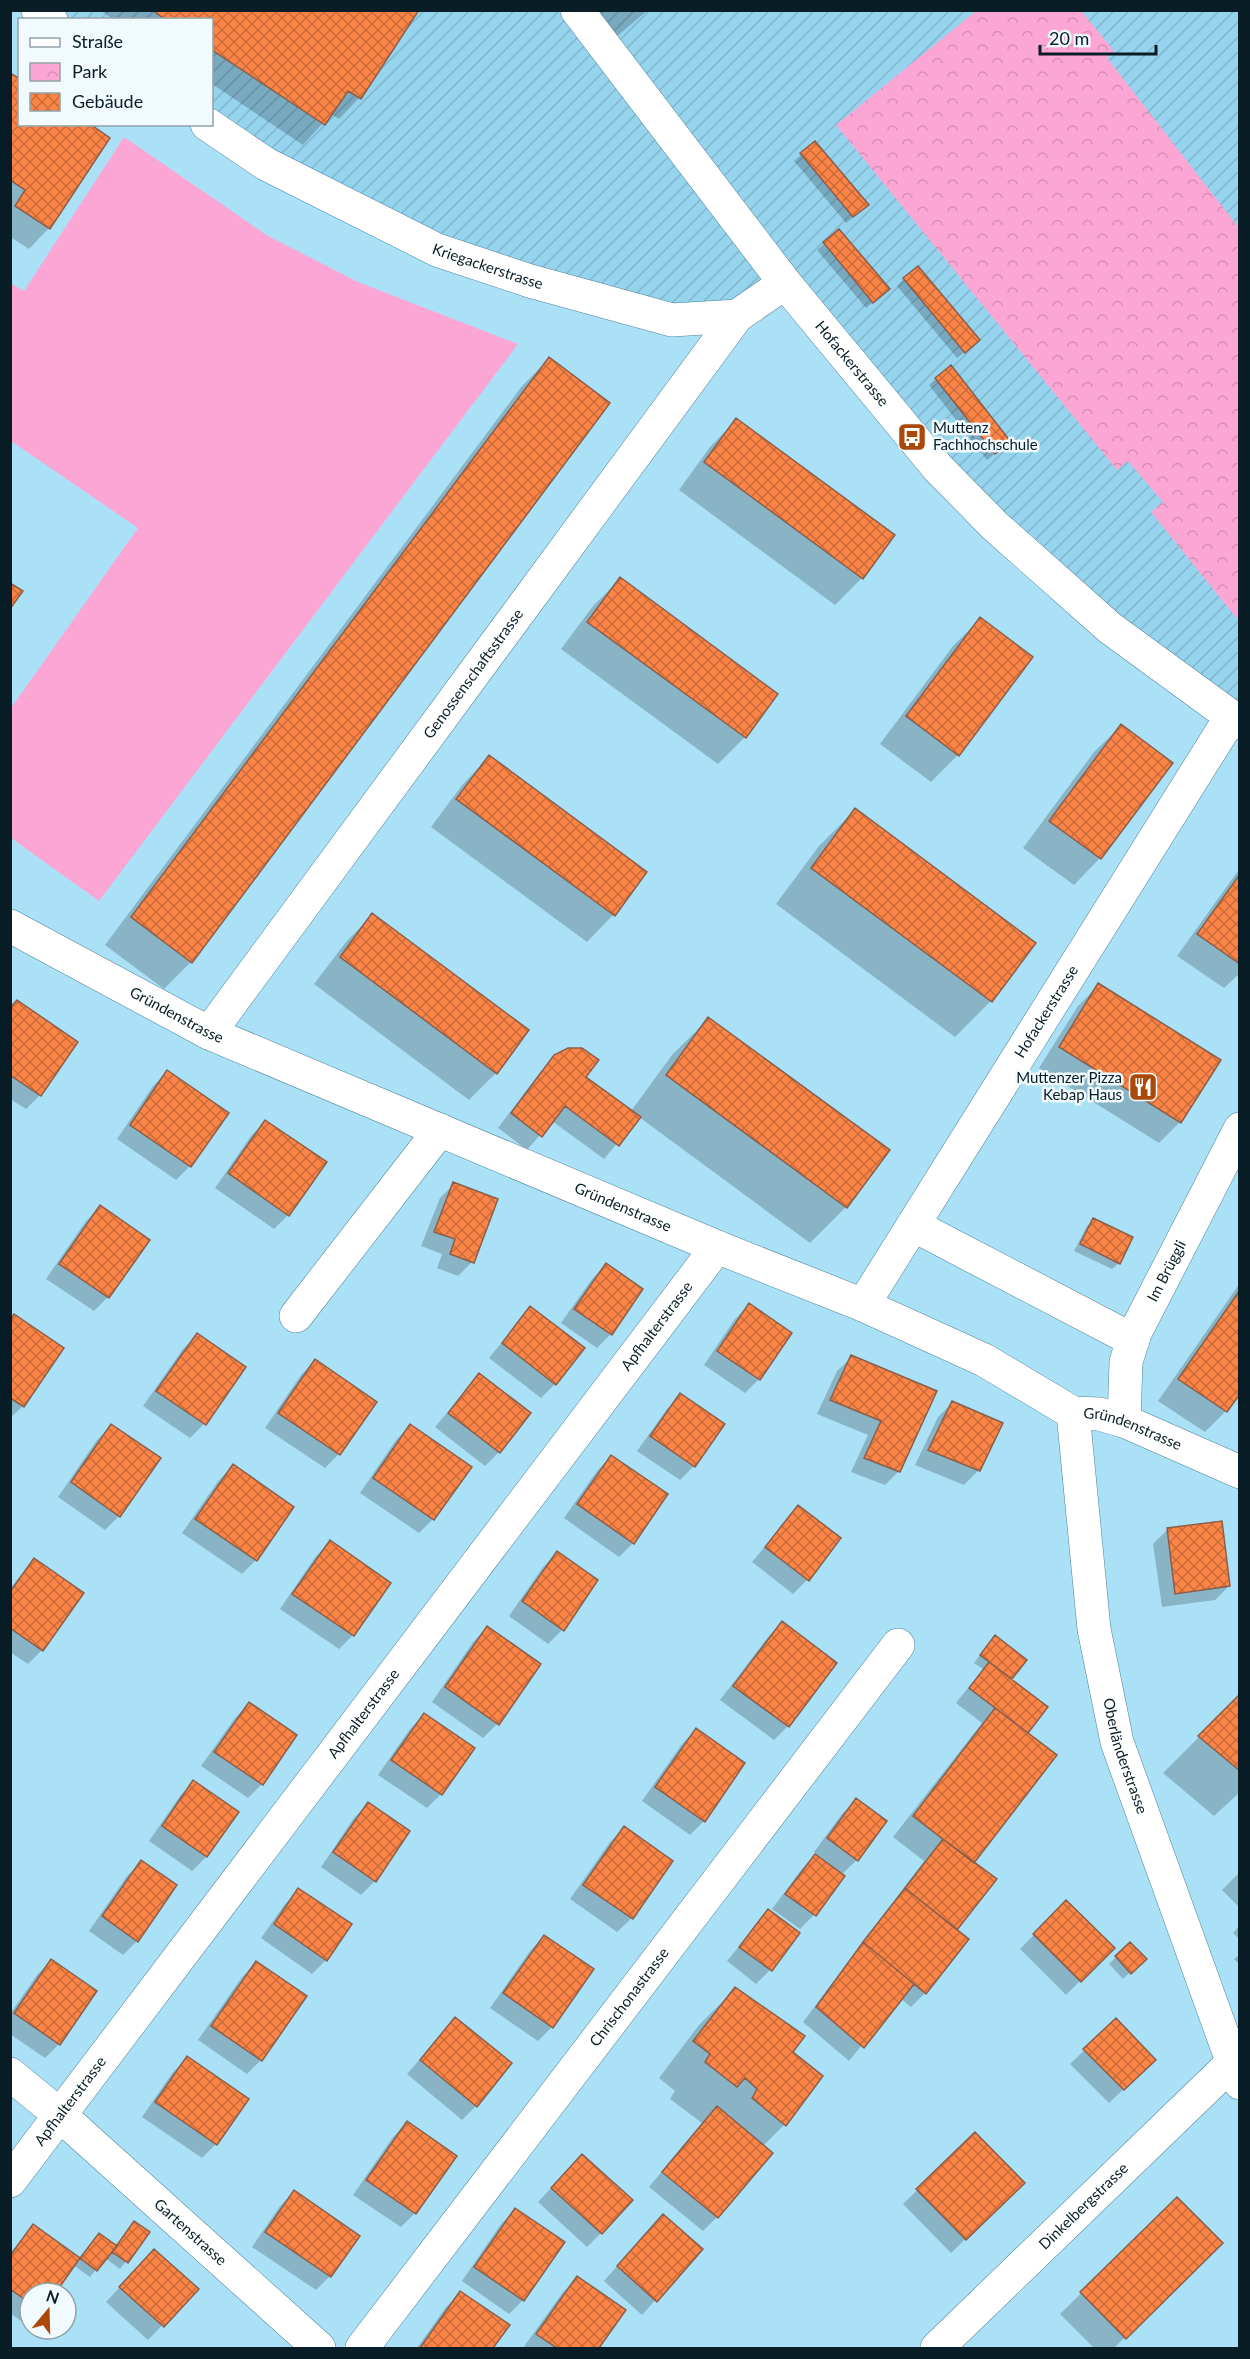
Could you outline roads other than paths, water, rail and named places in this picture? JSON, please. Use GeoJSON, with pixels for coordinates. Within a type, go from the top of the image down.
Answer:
{"type":"FeatureCollection","features":[{"type":"Feature","properties":{"kind":"street","name":"Hofackerstrasse"},"geometry":{"type":"LineString","coordinates":[[577,10],[785,283],[885,406],[980,512],[1110,628],[1235,720],[862,1305]]}},
{"type":"Feature","properties":{"kind":"street","name":"Kriegackerstrasse"},"geometry":{"type":"LineString","coordinates":[[210,126],[266,164],[437,250],[530,281],[672,320],[737,316]]}},
{"type":"Feature","properties":{"kind":"street"},"geometry":{"type":"LineString","coordinates":[[737,316],[785,283]]}},
{"type":"Feature","properties":{"kind":"street","name":"Genossenschaftsstrasse"},"geometry":{"type":"LineString","coordinates":[[209,1033],[737,316]]}},
{"type":"Feature","properties":{"kind":"street","name":"Gründenstrasse"},"geometry":{"type":"LineString","coordinates":[[10,926],[209,1033],[717,1247],[862,1305],[984,1360],[1073,1413],[1099,1414],[1124,1421],[1239,1472]]}},
{"type":"Feature","properties":{"kind":"street","name":"Im Brüggli"},"geometry":{"type":"LineString","coordinates":[[1124,1421],[1126,1362],[1133,1340],[1239,1129]]}},
{"type":"Feature","properties":{"kind":"street"},"geometry":{"type":"LineString","coordinates":[[296,1316],[440,1130]]}},
{"type":"Feature","properties":{"kind":"street"},"geometry":{"type":"LineString","coordinates":[[913,1225],[1133,1340]]}},
{"type":"Feature","properties":{"kind":"street","name":"Apfhalterstrasse"},"geometry":{"type":"LineString","coordinates":[[10,2181],[717,1247]]}},
{"type":"Feature","properties":{"kind":"street","name":"Oberländerstrasse"},"geometry":{"type":"LineString","coordinates":[[1073,1413],[1094,1629],[1118,1742],[1235,2074]]}},
{"type":"Feature","properties":{"kind":"street","name":"Chrischonastrasse"},"geometry":{"type":"LineString","coordinates":[[362,2349],[898,1645]]}},
{"type":"Feature","properties":{"kind":"street","name":"Gartenstrasse"},"geometry":{"type":"LineString","coordinates":[[10,2074],[61,2116],[320,2349]]}},
{"type":"Feature","properties":{"kind":"street","name":"Dinkelbergstrasse"},"geometry":{"type":"LineString","coordinates":[[936,2349],[1235,2074]]}},
{"type":"Feature","properties":{"kind":"place","name":"Muttenz Fachhochschule"},"geometry":{"type":"Point","coordinates":[912,437]}},
{"type":"Feature","properties":{"kind":"place","name":"Muttenzer Pizza Kebap Haus"},"geometry":{"type":"Point","coordinates":[1143,1087]}}]}
